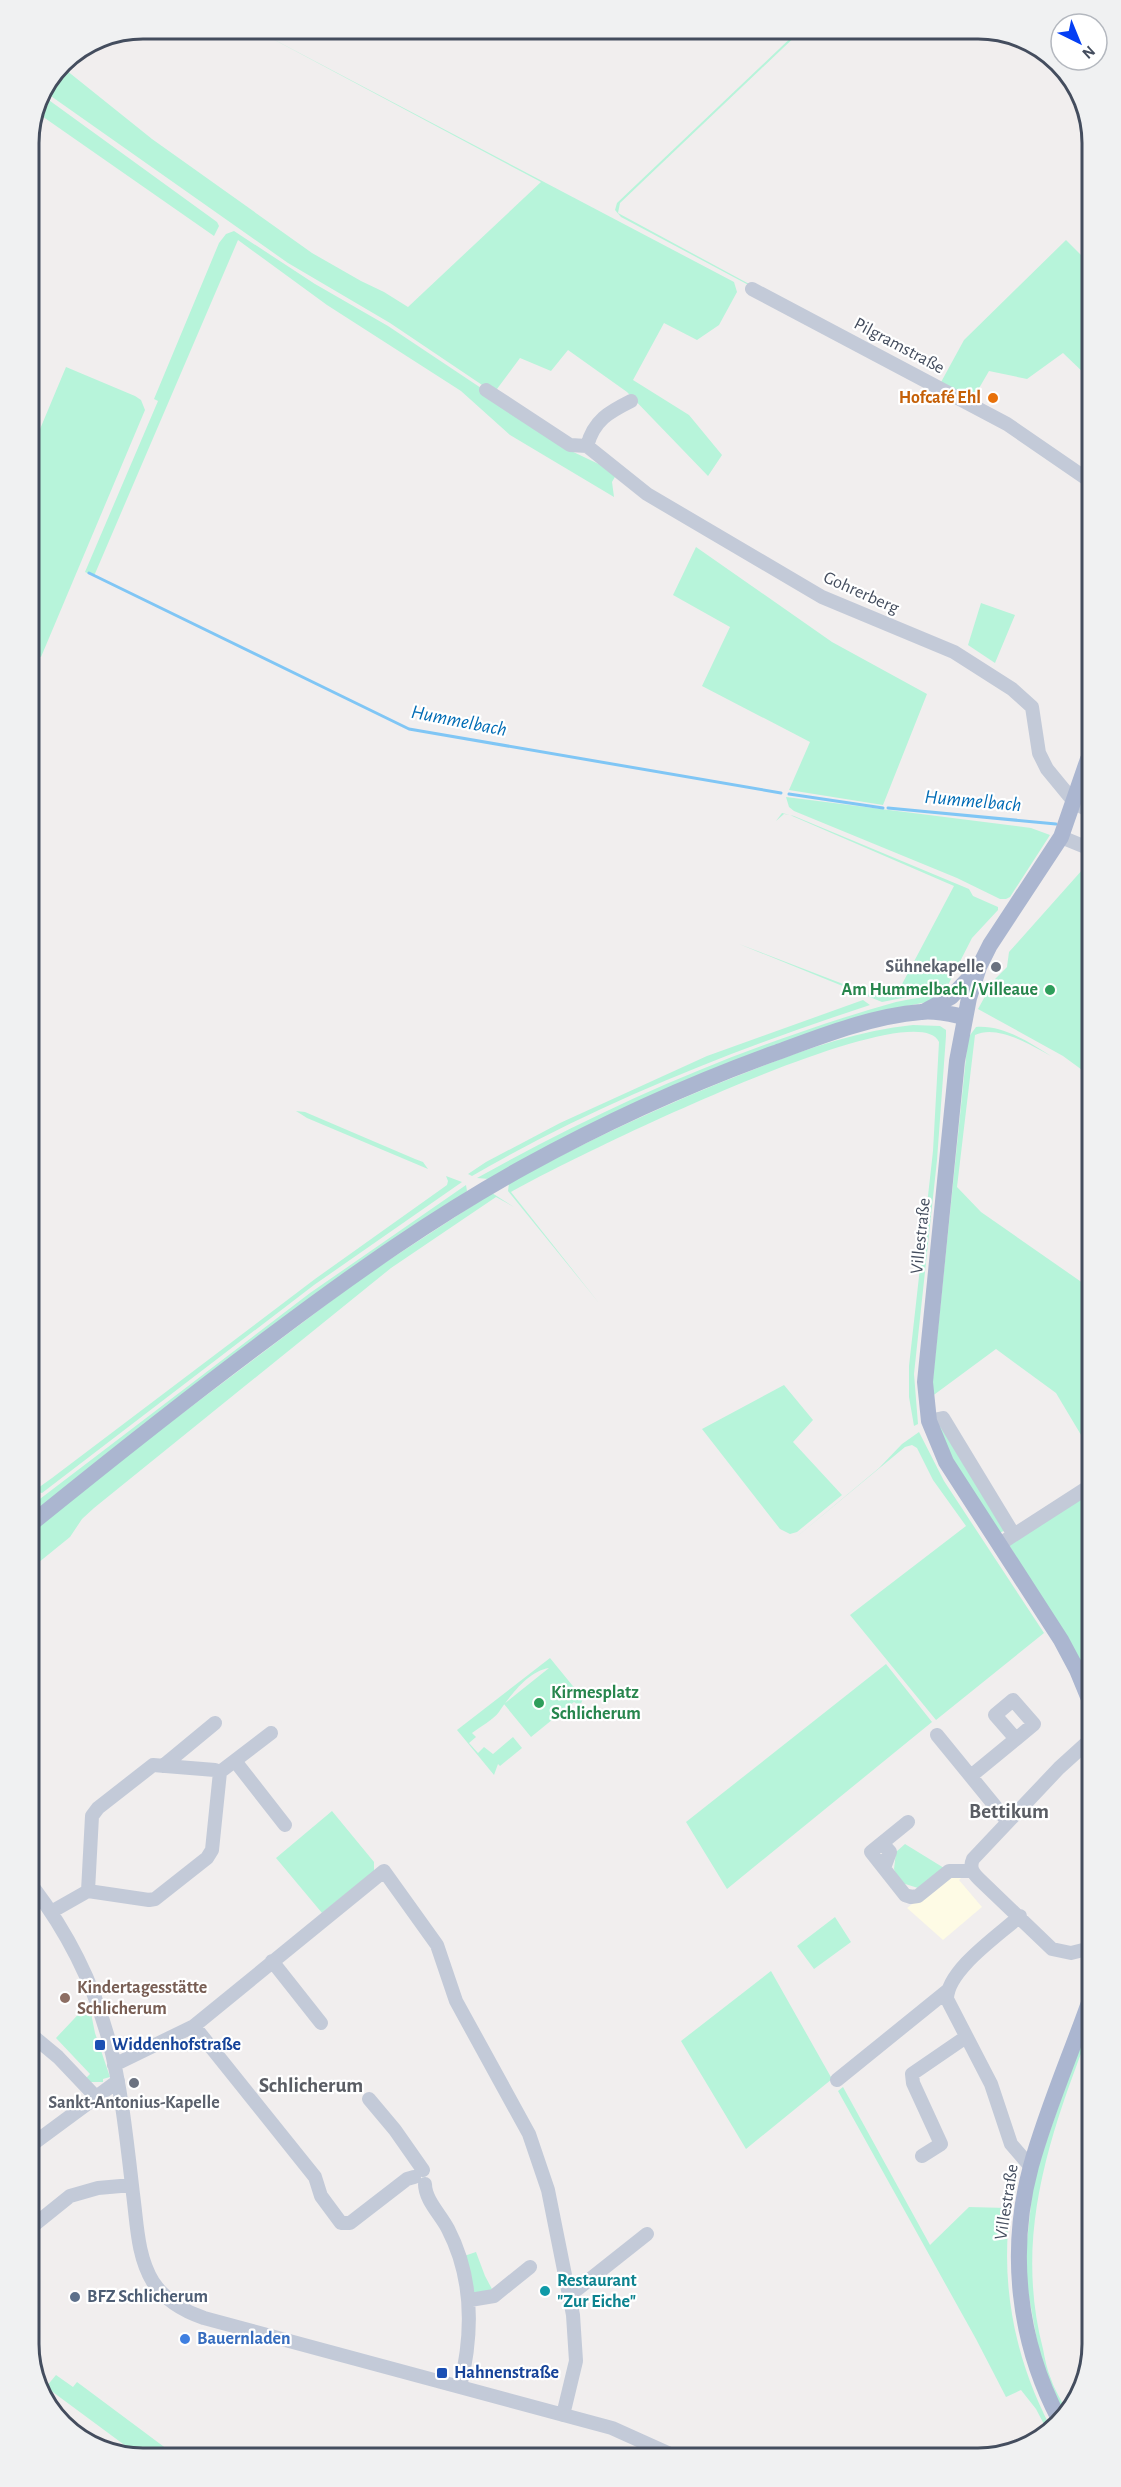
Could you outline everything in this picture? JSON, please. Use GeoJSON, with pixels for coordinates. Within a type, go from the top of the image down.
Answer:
{"type":"FeatureCollection","features":[{"type":"Feature","properties":{"kind":"main road","name":"Villestraße"},"geometry":{"type":"LineString","coordinates":[[1082,807],[990,945],[979,967],[964,1017],[957,1061],[925,1392],[929,1421],[946,1462],[1061,1640],[1082,1682]]}},
{"type":"Feature","properties":{"kind":"main road"},"geometry":{"type":"LineString","coordinates":[[39,1517],[186,1401],[322,1298],[430,1224],[522,1168],[619,1118],[728,1071],[837,1032],[923,1011],[951,997],[979,967]]}},
{"type":"Feature","properties":{"kind":"main road"},"geometry":{"type":"LineString","coordinates":[[923,1011],[964,1017]]}},
{"type":"Feature","properties":{"kind":"main road","name":"Villestraße"},"geometry":{"type":"LineString","coordinates":[[1056,2412],[1035,2362],[1026,2332],[1021,2298],[1020,2224],[1031,2167],[1082,2022]]}},
{"type":"Feature","properties":{"kind":"street","name":"Pilgramstraße"},"geometry":{"type":"LineString","coordinates":[[752,289],[1007,424],[1082,475]]}},
{"type":"Feature","properties":{"kind":"street","name":"Gohrerberg"},"geometry":{"type":"LineString","coordinates":[[486,390],[570,445],[587,446],[647,494],[822,597],[954,652],[1012,689],[1032,707],[1038,753],[1043,762],[1055,781],[1082,807]]}},
{"type":"Feature","properties":{"kind":"street"},"geometry":{"type":"LineString","coordinates":[[587,446],[590,436],[602,417],[631,401]]}},
{"type":"Feature","properties":{"kind":"street"},"geometry":{"type":"LineString","coordinates":[[1061,837],[1082,846]]}},
{"type":"Feature","properties":{"kind":"street"},"geometry":{"type":"LineString","coordinates":[[929,1421],[943,1418],[1014,1535]]}},
{"type":"Feature","properties":{"kind":"street"},"geometry":{"type":"LineString","coordinates":[[999,1544],[1082,1491]]}},
{"type":"Feature","properties":{"kind":"street"},"geometry":{"type":"LineString","coordinates":[[163,1766],[215,1723]]}},
{"type":"Feature","properties":{"kind":"street"},"geometry":{"type":"LineString","coordinates":[[51,1912],[88,1891],[153,1900],[209,1856],[212,1850],[220,1772],[272,1733]]}},
{"type":"Feature","properties":{"kind":"street"},"geometry":{"type":"LineString","coordinates":[[937,1735],[1008,1822]]}},
{"type":"Feature","properties":{"kind":"street"},"geometry":{"type":"LineString","coordinates":[[970,1776],[1016,1740]]}},
{"type":"Feature","properties":{"kind":"street"},"geometry":{"type":"LineString","coordinates":[[972,1871],[973,1859],[1082,1748]]}},
{"type":"Feature","properties":{"kind":"street"},"geometry":{"type":"LineString","coordinates":[[235,1761],[285,1825]]}},
{"type":"Feature","properties":{"kind":"street"},"geometry":{"type":"LineString","coordinates":[[88,1891],[94,1813],[148,1768],[163,1766],[220,1772]]}},
{"type":"Feature","properties":{"kind":"street"},"geometry":{"type":"LineString","coordinates":[[908,1822],[871,1852],[905,1894],[913,1897],[952,1870],[972,1871],[1020,1916],[1044,1943],[1055,1951],[1071,1953],[1082,1950]]}},
{"type":"Feature","properties":{"kind":"street"},"geometry":{"type":"LineString","coordinates":[[114,2066],[194,2025],[384,1871],[437,1945],[456,2001],[530,2134],[548,2190],[570,2295],[576,2361],[563,2415]]}},
{"type":"Feature","properties":{"kind":"street"},"geometry":{"type":"LineString","coordinates":[[39,1895],[78,1959],[105,2027],[118,2081],[141,2248],[146,2267],[162,2293],[183,2310],[204,2318],[612,2428],[656,2448]]}},
{"type":"Feature","properties":{"kind":"street"},"geometry":{"type":"LineString","coordinates":[[837,2080],[947,1991],[952,1980],[962,1968],[1020,1916]]}},
{"type":"Feature","properties":{"kind":"street"},"geometry":{"type":"LineString","coordinates":[[272,1961],[321,2023]]}},
{"type":"Feature","properties":{"kind":"street"},"geometry":{"type":"LineString","coordinates":[[947,1991],[948,2004],[991,2084],[1011,2144],[1031,2167]]}},
{"type":"Feature","properties":{"kind":"street"},"geometry":{"type":"LineString","coordinates":[[194,2025],[315,2177],[321,2196],[341,2223],[350,2223],[407,2179],[421,2177]]}},
{"type":"Feature","properties":{"kind":"street"},"geometry":{"type":"LineString","coordinates":[[922,2156],[941,2144],[913,2083],[912,2074],[966,2037]]}},
{"type":"Feature","properties":{"kind":"street"},"geometry":{"type":"LineString","coordinates":[[39,2041],[58,2057],[95,2096]]}},
{"type":"Feature","properties":{"kind":"street"},"geometry":{"type":"LineString","coordinates":[[39,2139],[118,2081]]}},
{"type":"Feature","properties":{"kind":"street"},"geometry":{"type":"LineString","coordinates":[[369,2099],[395,2130],[421,2177],[426,2194],[446,2224],[455,2244],[470,2300],[468,2342],[460,2387]]}},
{"type":"Feature","properties":{"kind":"street"},"geometry":{"type":"LineString","coordinates":[[39,2221],[70,2196],[98,2188],[132,2185]]}},
{"type":"Feature","properties":{"kind":"street"},"geometry":{"type":"LineString","coordinates":[[570,2295],[647,2234]]}},
{"type":"Feature","properties":{"kind":"street"},"geometry":{"type":"LineString","coordinates":[[470,2300],[494,2296],[530,2267]]}},
{"type":"Feature","properties":{"kind":"shaded area"},"geometry":{"type":"Polygon","coordinates":[[[952,1873],[962,1877],[959,1880],[982,1907],[943,1940],[907,1908],[952,1873]]]}},
{"type":"Feature","properties":{"kind":"green space"},"geometry":{"type":"Polygon","coordinates":[[[273,39],[734,282],[737,292],[719,325],[697,340],[664,323],[633,380],[689,415],[722,455],[708,476],[627,392],[568,350],[551,371],[520,358],[494,393],[390,323],[288,263],[51,96],[68,72],[152,139],[312,253],[408,307],[541,182],[273,39]]]}},
{"type":"Feature","properties":{"kind":"green space"},"geometry":{"type":"Polygon","coordinates":[[[789,39],[792,39],[620,203],[618,213],[882,356],[621,217],[615,210],[617,203],[789,39]]]}},
{"type":"Feature","properties":{"kind":"green space"},"geometry":{"type":"Polygon","coordinates":[[[49,100],[217,222],[219,226],[214,236],[43,117],[49,100]]]}},
{"type":"Feature","properties":{"kind":"green space"},"geometry":{"type":"Polygon","coordinates":[[[234,231],[315,284],[388,326],[567,449],[605,467],[616,475],[612,482],[614,497],[510,435],[461,391],[327,305],[238,240],[94,576],[85,572],[158,401],[154,399],[219,243],[226,234],[234,231]]]}},
{"type":"Feature","properties":{"kind":"green space"},"geometry":{"type":"Polygon","coordinates":[[[1066,240],[1082,256],[1082,371],[1063,353],[1027,379],[989,371],[971,402],[940,384],[964,340],[1066,240]]]}},
{"type":"Feature","properties":{"kind":"green space"},"geometry":{"type":"Polygon","coordinates":[[[66,367],[135,396],[141,400],[145,410],[41,657],[39,656],[39,432],[66,367]]]}},
{"type":"Feature","properties":{"kind":"green space"},"geometry":{"type":"Polygon","coordinates":[[[696,547],[832,642],[927,694],[883,805],[789,790],[810,742],[702,686],[730,627],[673,595],[696,547]]]}},
{"type":"Feature","properties":{"kind":"green space"},"geometry":{"type":"Polygon","coordinates":[[[981,603],[1015,615],[995,663],[968,645],[981,603]]]}},
{"type":"Feature","properties":{"kind":"green space"},"geometry":{"type":"Polygon","coordinates":[[[786,797],[1031,828],[1050,835],[1010,897],[1000,899],[957,878],[794,811],[789,807],[786,797]]]}},
{"type":"Feature","properties":{"kind":"green space"},"geometry":{"type":"Polygon","coordinates":[[[790,815],[969,889],[973,896],[998,907],[998,910],[972,938],[947,987],[882,1002],[739,944],[869,994],[886,993],[901,986],[954,886],[790,815]]]}},
{"type":"Feature","properties":{"kind":"green space"},"geometry":{"type":"Polygon","coordinates":[[[1082,870],[1082,1070],[1063,1056],[978,1009],[994,980],[1007,967],[1009,952],[1082,870]]]}},
{"type":"Feature","properties":{"kind":"green space"},"geometry":{"type":"Polygon","coordinates":[[[945,992],[937,1000],[897,1008],[489,1179],[477,1178],[596,1116],[718,1063],[848,1016],[896,1002],[945,992]]]}},
{"type":"Feature","properties":{"kind":"green space"},"geometry":{"type":"Polygon","coordinates":[[[863,1000],[870,1005],[768,1040],[667,1080],[568,1125],[472,1176],[468,1174],[560,1123],[707,1056],[863,1000]]]}},
{"type":"Feature","properties":{"kind":"green space"},"geometry":{"type":"Polygon","coordinates":[[[913,1025],[940,1026],[946,1030],[937,1160],[914,1374],[918,1424],[914,1426],[909,1397],[909,1366],[933,1151],[939,1042],[915,1032],[868,1039],[805,1059],[660,1118],[511,1192],[599,1303],[508,1191],[509,1183],[568,1152],[719,1083],[830,1042],[913,1025]]]}},
{"type":"Feature","properties":{"kind":"green space"},"geometry":{"type":"Polygon","coordinates":[[[976,1027],[996,1029],[1025,1040],[1051,1056],[1014,1037],[993,1032],[975,1035],[957,1187],[981,1212],[1082,1282],[1082,1437],[1056,1393],[996,1349],[931,1397],[968,1038],[976,1027]]]}},
{"type":"Feature","properties":{"kind":"green space"},"geometry":{"type":"Polygon","coordinates":[[[296,1111],[305,1112],[423,1162],[428,1169],[307,1118],[296,1111]]]}},
{"type":"Feature","properties":{"kind":"green space"},"geometry":{"type":"Polygon","coordinates":[[[446,1176],[462,1182],[314,1285],[42,1493],[39,1492],[39,1487],[315,1279],[447,1185],[446,1176]]]}},
{"type":"Feature","properties":{"kind":"green space"},"geometry":{"type":"Polygon","coordinates":[[[466,1185],[467,1191],[39,1510],[39,1500],[310,1293],[466,1185]]]}},
{"type":"Feature","properties":{"kind":"green space"},"geometry":{"type":"Polygon","coordinates":[[[492,1193],[514,1207],[496,1197],[391,1268],[94,1508],[82,1519],[70,1537],[39,1562],[39,1525],[139,1446],[363,1277],[492,1193]]]}},
{"type":"Feature","properties":{"kind":"green space"},"geometry":{"type":"Polygon","coordinates":[[[784,1385],[813,1420],[793,1442],[842,1495],[797,1532],[790,1534],[780,1529],[702,1429],[784,1385]]]}},
{"type":"Feature","properties":{"kind":"green space"},"geometry":{"type":"Polygon","coordinates":[[[935,1424],[942,1424],[1005,1530],[1000,1533],[955,1467],[935,1424]]]}},
{"type":"Feature","properties":{"kind":"green space"},"geometry":{"type":"Polygon","coordinates":[[[919,1432],[944,1481],[1044,1633],[936,1720],[850,1615],[966,1526],[933,1480],[917,1448],[912,1445],[905,1447],[794,1539],[879,1468],[902,1444],[919,1432]]]}},
{"type":"Feature","properties":{"kind":"green space"},"geometry":{"type":"Polygon","coordinates":[[[1082,1496],[1082,1673],[1008,1543],[1082,1496]]]}},
{"type":"Feature","properties":{"kind":"green space"},"geometry":{"type":"Polygon","coordinates":[[[550,1658],[581,1696],[582,1702],[579,1705],[574,1702],[531,1737],[504,1704],[493,1718],[472,1733],[476,1737],[469,1743],[478,1753],[484,1747],[493,1754],[513,1737],[522,1748],[500,1766],[498,1764],[494,1775],[457,1730],[550,1658]],[[549,1668],[527,1679],[506,1703],[549,1668]]]}},
{"type":"Feature","properties":{"kind":"green space"},"geometry":{"type":"Polygon","coordinates":[[[886,1664],[932,1722],[727,1889],[686,1822],[886,1664]]]}},
{"type":"Feature","properties":{"kind":"green space"},"geometry":{"type":"Polygon","coordinates":[[[332,1811],[374,1862],[374,1871],[322,1913],[276,1858],[332,1811]]]}},
{"type":"Feature","properties":{"kind":"green space"},"geometry":{"type":"Polygon","coordinates":[[[905,1844],[944,1868],[918,1888],[899,1882],[894,1869],[896,1852],[905,1844]]]}},
{"type":"Feature","properties":{"kind":"green space"},"geometry":{"type":"Polygon","coordinates":[[[835,1917],[851,1942],[814,1969],[797,1946],[835,1917]]]}},
{"type":"Feature","properties":{"kind":"green space"},"geometry":{"type":"Polygon","coordinates":[[[771,1971],[832,2079],[746,2149],[681,2041],[771,1971]]]}},
{"type":"Feature","properties":{"kind":"green space"},"geometry":{"type":"Polygon","coordinates":[[[89,2003],[95,2033],[110,2077],[103,2079],[103,2082],[90,2082],[85,2079],[90,2074],[56,2038],[89,2003]]]}},
{"type":"Feature","properties":{"kind":"green space"},"geometry":{"type":"Polygon","coordinates":[[[1082,2039],[1082,2052],[1063,2104],[1041,2184],[1032,2265],[1035,2306],[1048,2372],[1063,2404],[1060,2407],[1041,2363],[1024,2269],[1034,2177],[1082,2039]]]}},
{"type":"Feature","properties":{"kind":"green space"},"geometry":{"type":"Polygon","coordinates":[[[843,2087],[930,2245],[969,2207],[1007,2208],[1019,2162],[1008,2230],[1008,2281],[1021,2355],[1047,2420],[1044,2424],[1021,2390],[1006,2397],[838,2091],[843,2087]]]}},
{"type":"Feature","properties":{"kind":"green space"},"geometry":{"type":"Polygon","coordinates":[[[476,2252],[492,2289],[476,2299],[464,2256],[476,2252]]]}},
{"type":"Feature","properties":{"kind":"green space"},"geometry":{"type":"Polygon","coordinates":[[[56,2375],[73,2387],[77,2382],[166,2448],[127,2447],[50,2390],[48,2385],[56,2375]]]}},
{"type":"Feature","properties":{"kind":"waterway","name":"Hummelbach"},"geometry":{"type":"LineString","coordinates":[[89,573],[409,729],[781,793]]}},
{"type":"Feature","properties":{"kind":"waterway","name":"Hummelbach"},"geometry":{"type":"LineString","coordinates":[[789,794],[883,808]]}},
{"type":"Feature","properties":{"kind":"waterway","name":"Hummelbach"},"geometry":{"type":"LineString","coordinates":[[888,808],[1056,824]]}},
{"type":"Feature","properties":{"kind":"place","name":"Hofcafé Ehl"},"geometry":{"type":"Point","coordinates":[993,398]}},
{"type":"Feature","properties":{"kind":"place","name":"Sühnekapelle"},"geometry":{"type":"Point","coordinates":[996,967]}},
{"type":"Feature","properties":{"kind":"place","name":"Am Hummelbach / Villeaue"},"geometry":{"type":"Point","coordinates":[1050,990]}},
{"type":"Feature","properties":{"kind":"place","name":"Kirmesplatz Schlicherum"},"geometry":{"type":"Point","coordinates":[539,1703]}},
{"type":"Feature","properties":{"kind":"place","name":"Kindertagesstätte Schlicherum"},"geometry":{"type":"Point","coordinates":[65,1998]}},
{"type":"Feature","properties":{"kind":"place","name":"Widdenhofstraße"},"geometry":{"type":"Point","coordinates":[100,2045]}},
{"type":"Feature","properties":{"kind":"place","name":"Sankt-Antonius-Kapelle"},"geometry":{"type":"Point","coordinates":[134,2083]}},
{"type":"Feature","properties":{"kind":"place","name":"Restaurant \"Zur Eiche\""},"geometry":{"type":"Point","coordinates":[545,2291]}},
{"type":"Feature","properties":{"kind":"place","name":"BFZ Schlicherum"},"geometry":{"type":"Point","coordinates":[75,2297]}},
{"type":"Feature","properties":{"kind":"place","name":"Bauernladen"},"geometry":{"type":"Point","coordinates":[185,2339]}},
{"type":"Feature","properties":{"kind":"place","name":"Hahnenstraße"},"geometry":{"type":"Point","coordinates":[442,2373]}},
{"type":"Feature","properties":{"kind":"district","name":"Bettikum"},"geometry":{"type":"Point","coordinates":[1009,1811]}},
{"type":"Feature","properties":{"kind":"district","name":"Schlicherum"},"geometry":{"type":"Point","coordinates":[311,2085]}}]}
